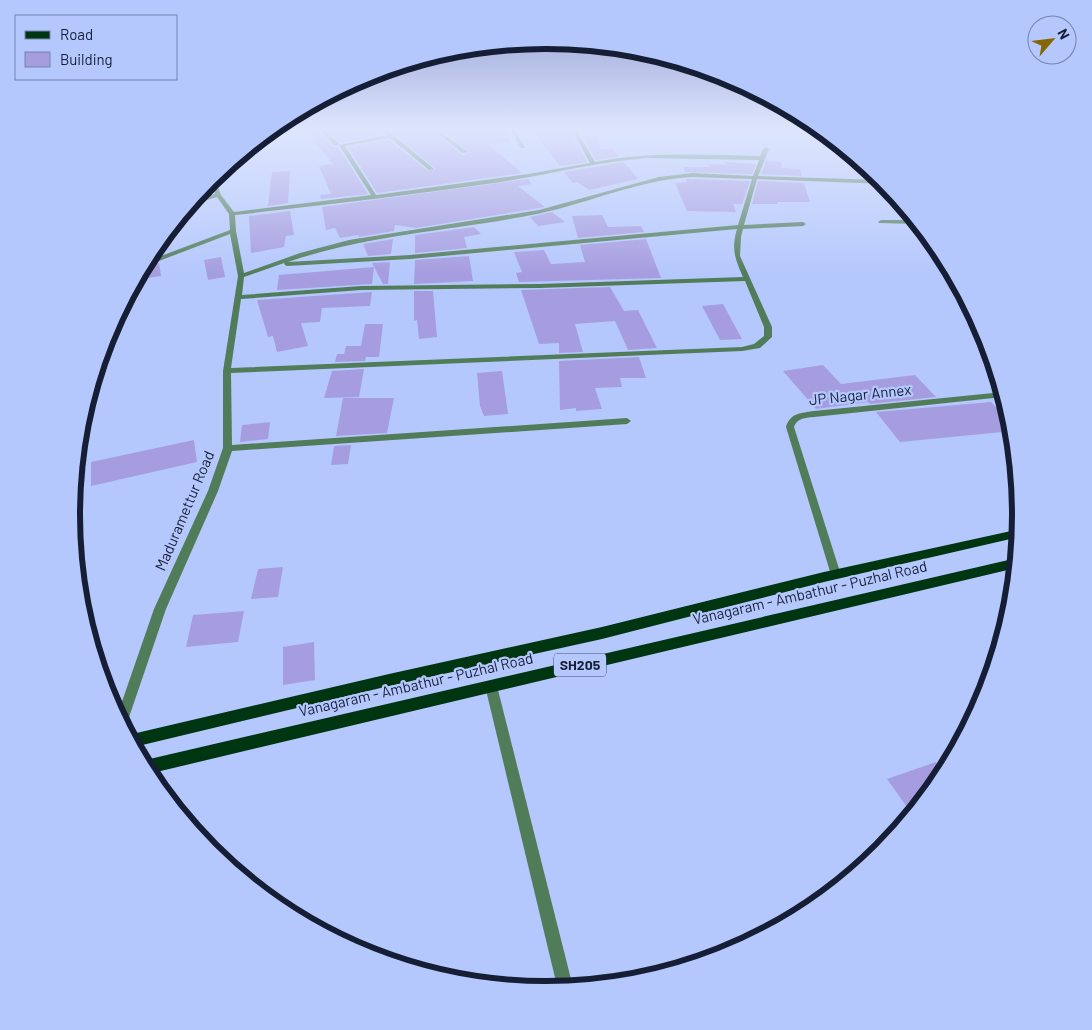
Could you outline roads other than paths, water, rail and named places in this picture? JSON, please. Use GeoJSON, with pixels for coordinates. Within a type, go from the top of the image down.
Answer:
{"type":"FeatureCollection","features":[{"type":"Feature","properties":{"kind":"main road"},"geometry":{"type":"LineString","coordinates":[[138,739],[389,680],[602,633],[836,575],[1011,535]]}},
{"type":"Feature","properties":{"kind":"main road","name":"Vanagaram - Ambathur - Puzhal Road"},"geometry":{"type":"LineString","coordinates":[[153,765],[1009,566]]}},
{"type":"Feature","properties":{"kind":"street"},"geometry":{"type":"LineString","coordinates":[[363,178],[375,197]]}},
{"type":"Feature","properties":{"kind":"street"},"geometry":{"type":"LineString","coordinates":[[215,186],[218,195],[232,214],[513,178]]}},
{"type":"Feature","properties":{"kind":"street"},"geometry":{"type":"LineString","coordinates":[[241,276],[309,253],[364,239],[431,230],[564,206],[661,178]]}},
{"type":"Feature","properties":{"kind":"street"},"geometry":{"type":"LineString","coordinates":[[227,371],[742,349],[756,346],[768,337],[768,327],[737,256],[738,237],[755,178]]}},
{"type":"Feature","properties":{"kind":"street"},"geometry":{"type":"LineString","coordinates":[[783,178],[872,182]]}},
{"type":"Feature","properties":{"kind":"street"},"geometry":{"type":"LineString","coordinates":[[202,201],[218,195]]}},
{"type":"Feature","properties":{"kind":"street","name":"Maduramettur Road"},"geometry":{"type":"LineString","coordinates":[[124,713],[160,609],[213,491],[228,448],[227,371],[241,276],[232,214]]}},
{"type":"Feature","properties":{"kind":"street"},"geometry":{"type":"LineString","coordinates":[[881,222],[909,222]]}},
{"type":"Feature","properties":{"kind":"street"},"geometry":{"type":"LineString","coordinates":[[273,265],[410,257],[742,227],[803,224]]}},
{"type":"Feature","properties":{"kind":"street"},"geometry":{"type":"LineString","coordinates":[[155,261],[233,231]]}},
{"type":"Feature","properties":{"kind":"street"},"geometry":{"type":"LineString","coordinates":[[237,297],[361,288],[540,286],[747,279]]}},
{"type":"Feature","properties":{"kind":"street","name":"JP Nagar Annex"},"geometry":{"type":"LineString","coordinates":[[836,575],[790,427],[792,421],[799,416],[814,414],[996,395]]}},
{"type":"Feature","properties":{"kind":"street"},"geometry":{"type":"LineString","coordinates":[[228,448],[628,421]]}},
{"type":"Feature","properties":{"kind":"street"},"geometry":{"type":"LineString","coordinates":[[491,686],[564,980]]}}]}
